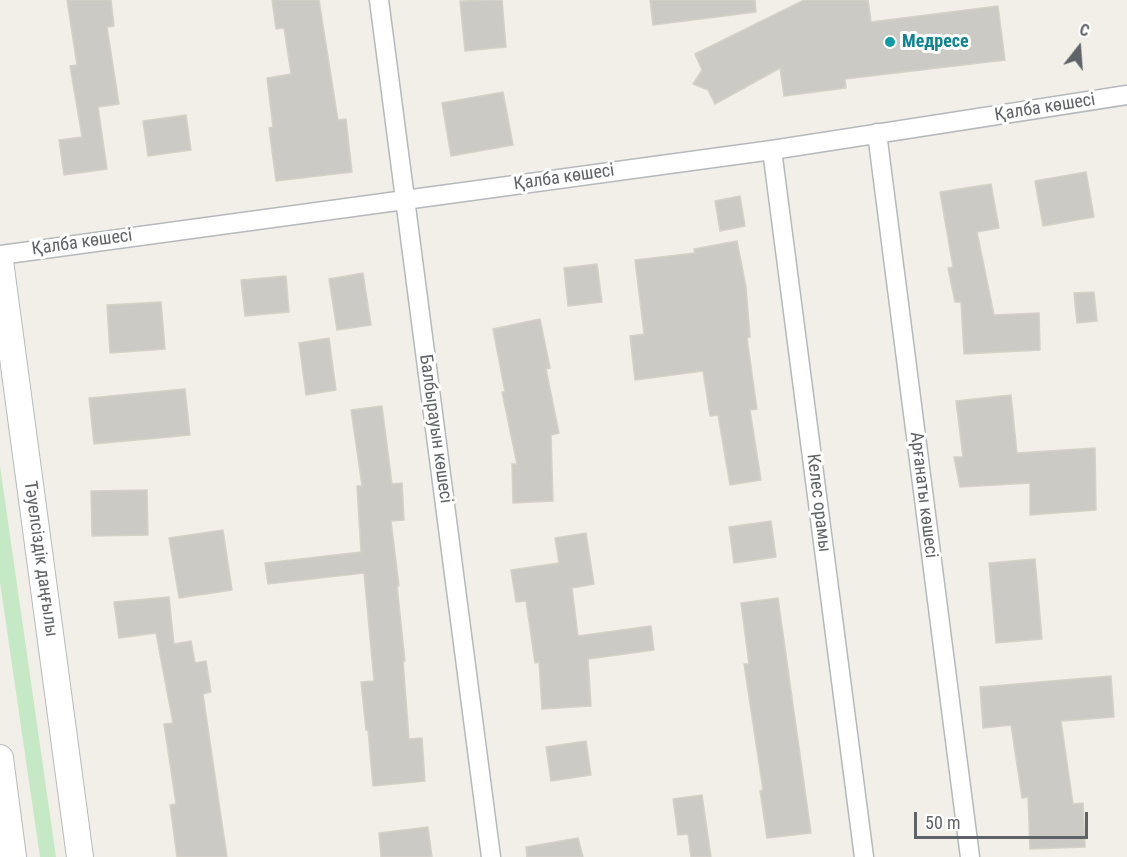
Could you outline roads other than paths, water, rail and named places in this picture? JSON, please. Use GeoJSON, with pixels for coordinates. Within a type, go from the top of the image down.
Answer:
{"type":"FeatureCollection","features":[{"type":"Feature","properties":{"kind":"main road","name":"Тәуелсіздік даңғылы"},"geometry":{"type":"LineString","coordinates":[[0,261],[80,857]]}},
{"type":"Feature","properties":{"kind":"main road"},"geometry":{"type":"LineString","coordinates":[[0,758],[13,857]]}},
{"type":"Feature","properties":{"kind":"street","name":"Балбырауын көшесі"},"geometry":{"type":"LineString","coordinates":[[379,0],[492,857]]}},
{"type":"Feature","properties":{"kind":"street","name":"Қалба көшесі"},"geometry":{"type":"LineString","coordinates":[[0,255],[772,150],[1127,96]]}},
{"type":"Feature","properties":{"kind":"street","name":"Арғанаты көшесі"},"geometry":{"type":"LineString","coordinates":[[876,133],[970,857]]}},
{"type":"Feature","properties":{"kind":"street","name":"Келес орамы"},"geometry":{"type":"LineString","coordinates":[[772,150],[864,857]]}},
{"type":"Feature","properties":{"kind":"place","name":"Медресе"},"geometry":{"type":"Point","coordinates":[890,42]}}]}
